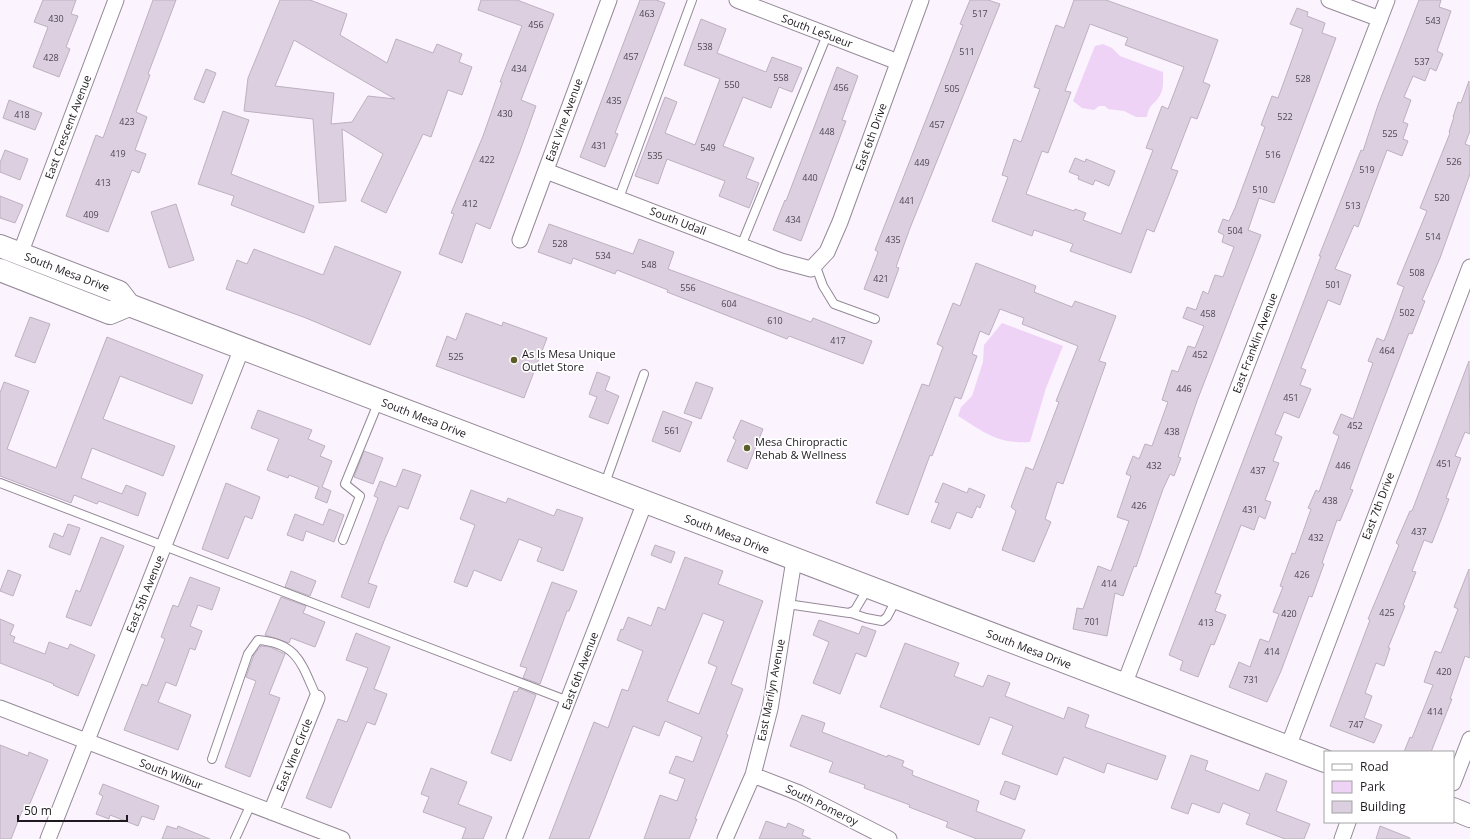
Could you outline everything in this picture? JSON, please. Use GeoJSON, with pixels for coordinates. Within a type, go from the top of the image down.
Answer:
{"type":"FeatureCollection","features":[{"type":"Feature","properties":{"kind":"main road","name":"South Mesa Drive"},"geometry":{"type":"LineString","coordinates":[[0,246],[119,292],[129,305],[794,560],[1324,761]]}},
{"type":"Feature","properties":{"kind":"main road","name":"South Mesa Drive"},"geometry":{"type":"LineString","coordinates":[[0,270],[110,313],[129,305]]}},
{"type":"Feature","properties":{"kind":"main road"},"geometry":{"type":"LineString","coordinates":[[1454,809],[1470,816]]}},
{"type":"Feature","properties":{"kind":"street","name":"East Crescent Avenue"},"geometry":{"type":"LineString","coordinates":[[20,254],[116,0]]}},
{"type":"Feature","properties":{"kind":"street","name":"East Vine Avenue"},"geometry":{"type":"LineString","coordinates":[[520,240],[609,0]]}},
{"type":"Feature","properties":{"kind":"street","name":"South LeSueur"},"geometry":{"type":"LineString","coordinates":[[736,0],[898,62]]}},
{"type":"Feature","properties":{"kind":"street","name":"East 6th Drive"},"geometry":{"type":"LineString","coordinates":[[813,267],[828,252],[922,0]]}},
{"type":"Feature","properties":{"kind":"street"},"geometry":{"type":"LineString","coordinates":[[1329,0],[1380,20]]}},
{"type":"Feature","properties":{"kind":"street","name":"East Franklin Avenue"},"geometry":{"type":"LineString","coordinates":[[1124,685],[1387,0]]}},
{"type":"Feature","properties":{"kind":"street","name":"South Udall"},"geometry":{"type":"LineString","coordinates":[[546,171],[781,261],[813,267]]}},
{"type":"Feature","properties":{"kind":"street","name":"East 7th Drive"},"geometry":{"type":"LineString","coordinates":[[1288,747],[1470,267]]}},
{"type":"Feature","properties":{"kind":"street","name":"East 5th Avenue"},"geometry":{"type":"LineString","coordinates":[[48,839],[242,348]]}},
{"type":"Feature","properties":{"kind":"street","name":"East 6th Avenue"},"geometry":{"type":"LineString","coordinates":[[514,839],[645,502]]}},
{"type":"Feature","properties":{"kind":"street","name":"East Marilyn Avenue"},"geometry":{"type":"LineString","coordinates":[[725,839],[753,775],[770,709],[794,560]]}},
{"type":"Feature","properties":{"kind":"street","name":"East Vine Circle"},"geometry":{"type":"LineString","coordinates":[[271,812],[317,698]]}},
{"type":"Feature","properties":{"kind":"street","name":"South Wilbur"},"geometry":{"type":"LineString","coordinates":[[0,708],[251,804],[335,838]]}},
{"type":"Feature","properties":{"kind":"street"},"geometry":{"type":"LineString","coordinates":[[1454,780],[1470,739]]}},
{"type":"Feature","properties":{"kind":"street","name":"South Pomeroy"},"geometry":{"type":"LineString","coordinates":[[753,775],[799,793],[889,839]]}},
{"type":"Feature","properties":{"kind":"street"},"geometry":{"type":"LineString","coordinates":[[1342,839],[1348,823]]}},
{"type":"Feature","properties":{"kind":"lane"},"geometry":{"type":"LineString","coordinates":[[619,198],[692,0]]}},
{"type":"Feature","properties":{"kind":"lane"},"geometry":{"type":"LineString","coordinates":[[741,246],[827,35]]}},
{"type":"Feature","properties":{"kind":"lane"},"geometry":{"type":"LineString","coordinates":[[813,267],[834,304],[875,319]]}},
{"type":"Feature","properties":{"kind":"lane"},"geometry":{"type":"LineString","coordinates":[[603,486],[644,374]]}},
{"type":"Feature","properties":{"kind":"lane"},"geometry":{"type":"LineString","coordinates":[[343,540],[360,496],[345,484],[379,400]]}},
{"type":"Feature","properties":{"kind":"lane"},"geometry":{"type":"LineString","coordinates":[[0,483],[568,701]]}},
{"type":"Feature","properties":{"kind":"lane"},"geometry":{"type":"LineString","coordinates":[[851,613],[855,610],[868,587]]}},
{"type":"Feature","properties":{"kind":"lane"},"geometry":{"type":"LineString","coordinates":[[787,604],[851,613],[871,620],[882,621],[887,617],[897,598]]}},
{"type":"Feature","properties":{"kind":"lane"},"geometry":{"type":"LineString","coordinates":[[212,759],[248,654],[258,640],[276,641],[297,655],[317,698]]}},
{"type":"Feature","properties":{"kind":"lane"},"geometry":{"type":"LineString","coordinates":[[235,839],[251,804]]}},
{"type":"Feature","properties":{"kind":"green space"},"geometry":{"type":"Polygon","coordinates":[[[1103,44],[1112,48],[1120,56],[1163,72],[1161,93],[1149,109],[1147,117],[1136,117],[1124,111],[1108,109],[1105,106],[1099,106],[1094,110],[1082,108],[1073,101],[1095,46],[1103,44]]]}},
{"type":"Feature","properties":{"kind":"green space"},"geometry":{"type":"Polygon","coordinates":[[[1002,323],[1063,346],[1046,388],[1030,442],[1008,441],[991,436],[958,416],[961,407],[972,396],[983,362],[984,345],[1002,323]]]}},
{"type":"Feature","properties":{"kind":"building"},"geometry":{"type":"Polygon","coordinates":[[[43,0],[76,0],[71,14],[78,16],[66,47],[70,49],[59,77],[33,67],[48,27],[34,22],[43,0]]]}},
{"type":"Feature","properties":{"kind":"building"},"geometry":{"type":"Polygon","coordinates":[[[153,0],[176,0],[148,74],[150,75],[136,112],[147,117],[135,150],[146,154],[139,173],[132,170],[108,232],[66,216],[96,135],[103,138],[153,0]]]}},
{"type":"Feature","properties":{"kind":"building"},"geometry":{"type":"Polygon","coordinates":[[[280,0],[310,0],[347,14],[340,35],[387,63],[396,39],[433,53],[437,44],[462,54],[459,62],[472,67],[462,95],[448,90],[431,137],[423,134],[386,213],[361,201],[383,154],[342,129],[346,201],[319,203],[313,119],[244,111],[248,78],[280,0]],[[294,40],[275,86],[334,93],[331,124],[352,122],[368,96],[395,99],[294,40]]]}},
{"type":"Feature","properties":{"kind":"building"},"geometry":{"type":"Polygon","coordinates":[[[481,0],[517,0],[554,14],[521,100],[536,106],[520,151],[490,229],[476,223],[462,263],[439,254],[454,214],[451,213],[483,136],[502,82],[500,82],[522,26],[478,10],[481,0]]]}},
{"type":"Feature","properties":{"kind":"building"},"geometry":{"type":"Polygon","coordinates":[[[640,0],[656,0],[665,3],[615,133],[618,134],[605,167],[580,157],[640,0]]]}},
{"type":"Feature","properties":{"kind":"building"},"geometry":{"type":"Polygon","coordinates":[[[970,0],[988,0],[1000,4],[910,228],[896,267],[899,268],[888,298],[864,289],[878,252],[875,250],[963,25],[960,24],[970,0]]]}},
{"type":"Feature","properties":{"kind":"building"},"geometry":{"type":"Polygon","coordinates":[[[1074,0],[1106,0],[1218,40],[1203,82],[1210,85],[1197,119],[1191,117],[1171,169],[1178,171],[1154,232],[1147,229],[1131,273],[1070,251],[1073,244],[1034,230],[1032,236],[992,221],[1008,177],[1002,175],[1014,139],[1021,142],[1040,89],[1034,87],[1056,25],[1064,28],[1074,0]],[[1090,24],[1065,91],[1071,92],[1048,153],[1042,151],[1026,194],[1074,211],[1075,209],[1086,213],[1083,220],[1121,234],[1153,150],[1146,148],[1162,106],[1168,109],[1184,67],[1125,45],[1128,38],[1090,24]]]}},
{"type":"Feature","properties":{"kind":"building"},"geometry":{"type":"Polygon","coordinates":[[[1419,0],[1441,0],[1439,7],[1451,11],[1437,51],[1443,54],[1436,71],[1430,68],[1425,81],[1413,76],[1404,97],[1411,100],[1403,122],[1408,124],[1403,139],[1408,141],[1402,156],[1387,150],[1358,227],[1354,225],[1335,269],[1351,275],[1340,305],[1328,300],[1301,368],[1306,370],[1300,385],[1311,389],[1299,418],[1284,412],[1275,434],[1282,437],[1273,461],[1279,463],[1265,500],[1271,502],[1265,519],[1259,516],[1254,530],[1241,525],[1215,593],[1221,595],[1215,611],[1226,615],[1214,645],[1211,644],[1198,677],[1180,670],[1183,661],[1169,655],[1321,256],[1319,256],[1361,150],[1363,151],[1378,105],[1419,0]]]}},
{"type":"Feature","properties":{"kind":"building"},"geometry":{"type":"Polygon","coordinates":[[[1297,8],[1308,12],[1307,16],[1325,23],[1322,33],[1336,38],[1274,203],[1259,198],[1248,230],[1261,235],[1197,401],[1178,457],[1181,458],[1174,476],[1170,474],[1163,489],[1136,567],[1134,566],[1123,596],[1115,593],[1107,636],[1073,629],[1077,608],[1083,609],[1098,566],[1111,571],[1129,521],[1117,517],[1131,476],[1126,474],[1133,456],[1139,459],[1145,444],[1152,446],[1168,402],[1162,400],[1172,370],[1178,372],[1188,346],[1195,348],[1204,326],[1183,318],[1187,307],[1196,310],[1203,291],[1208,294],[1215,275],[1223,277],[1234,247],[1222,242],[1224,235],[1218,232],[1223,219],[1229,221],[1235,208],[1265,127],[1261,125],[1272,96],[1278,98],[1303,29],[1290,24],[1297,8]]]}},
{"type":"Feature","properties":{"kind":"building"},"geometry":{"type":"Polygon","coordinates":[[[701,19],[726,29],[717,53],[766,72],[772,57],[802,68],[792,92],[779,87],[771,108],[743,97],[723,146],[754,158],[746,178],[759,183],[749,208],[719,196],[725,181],[667,159],[658,184],[635,176],[665,97],[677,102],[665,133],[695,145],[720,79],[684,65],[701,19]]]}},
{"type":"Feature","properties":{"kind":"building"},"geometry":{"type":"Polygon","coordinates":[[[837,67],[858,76],[842,120],[846,121],[801,241],[773,230],[785,200],[786,201],[837,67]]]}},
{"type":"Feature","properties":{"kind":"building"},"geometry":{"type":"Polygon","coordinates":[[[206,69],[216,73],[204,103],[194,99],[206,69]]]}},
{"type":"Feature","properties":{"kind":"building"},"geometry":{"type":"Polygon","coordinates":[[[1469,81],[1470,131],[1465,144],[1470,146],[1470,174],[1440,258],[1422,300],[1425,301],[1412,334],[1409,333],[1362,456],[1350,489],[1353,490],[1340,521],[1337,520],[1322,563],[1324,564],[1312,597],[1309,596],[1281,671],[1267,702],[1229,687],[1239,662],[1250,667],[1260,639],[1269,642],[1279,614],[1273,612],[1283,587],[1280,586],[1292,553],[1295,554],[1311,509],[1308,508],[1316,490],[1319,492],[1339,436],[1333,433],[1341,414],[1353,419],[1373,363],[1368,361],[1377,338],[1384,341],[1388,331],[1404,287],[1397,284],[1427,211],[1420,208],[1450,133],[1449,132],[1458,102],[1461,103],[1469,81]]]}},
{"type":"Feature","properties":{"kind":"building"},"geometry":{"type":"Polygon","coordinates":[[[9,100],[42,113],[35,130],[3,118],[9,100]]]}},
{"type":"Feature","properties":{"kind":"building"},"geometry":{"type":"Polygon","coordinates":[[[223,111],[249,120],[231,174],[314,206],[304,233],[231,205],[234,196],[198,184],[223,111]]]}},
{"type":"Feature","properties":{"kind":"building"},"geometry":{"type":"Polygon","coordinates":[[[5,150],[28,159],[20,180],[0,172],[0,163],[5,150]]]}},
{"type":"Feature","properties":{"kind":"building"},"geometry":{"type":"Polygon","coordinates":[[[1075,158],[1085,162],[1086,159],[1115,171],[1109,186],[1095,180],[1093,185],[1078,179],[1079,176],[1069,172],[1075,158]]]}},
{"type":"Feature","properties":{"kind":"building"},"geometry":{"type":"Polygon","coordinates":[[[0,196],[23,205],[15,223],[0,218],[0,196]]]}},
{"type":"Feature","properties":{"kind":"building"},"geometry":{"type":"Polygon","coordinates":[[[176,204],[194,260],[169,268],[151,212],[176,204]]]}},
{"type":"Feature","properties":{"kind":"building"},"geometry":{"type":"Polygon","coordinates":[[[549,224],[633,254],[639,239],[674,252],[668,269],[811,322],[813,318],[872,341],[863,364],[789,336],[787,339],[667,292],[668,290],[617,270],[615,274],[573,258],[571,264],[538,252],[549,224]]]}},
{"type":"Feature","properties":{"kind":"building"},"geometry":{"type":"Polygon","coordinates":[[[335,246],[401,272],[370,345],[306,318],[226,289],[237,260],[247,264],[254,249],[323,275],[335,246]]]}},
{"type":"Feature","properties":{"kind":"building"},"geometry":{"type":"Polygon","coordinates":[[[976,263],[1036,286],[1034,292],[1072,307],[1075,301],[1116,316],[1099,361],[1106,363],[1063,484],[1057,482],[1045,519],[1051,522],[1034,562],[1002,550],[1016,511],[1011,507],[1026,467],[1033,470],[1059,402],[1056,401],[1078,346],[1022,324],[1024,318],[1000,309],[989,335],[980,331],[972,354],[977,356],[961,399],[955,397],[932,456],[930,455],[908,515],[876,503],[922,384],[929,386],[943,347],[937,344],[953,303],[960,306],[976,263]]]}},
{"type":"Feature","properties":{"kind":"building"},"geometry":{"type":"Polygon","coordinates":[[[466,313],[502,326],[503,322],[547,338],[524,398],[436,366],[447,336],[456,340],[466,313]]]}},
{"type":"Feature","properties":{"kind":"building"},"geometry":{"type":"Polygon","coordinates":[[[30,317],[50,324],[35,363],[15,356],[30,317]]]}},
{"type":"Feature","properties":{"kind":"building"},"geometry":{"type":"Polygon","coordinates":[[[107,337],[203,375],[192,404],[120,376],[103,419],[175,446],[163,476],[92,448],[81,478],[122,494],[126,485],[146,493],[138,516],[99,501],[97,504],[74,495],[71,503],[0,476],[0,393],[4,382],[29,391],[7,449],[56,468],[107,337]]]}},
{"type":"Feature","properties":{"kind":"building"},"geometry":{"type":"Polygon","coordinates":[[[1469,361],[1470,434],[1465,432],[1455,456],[1461,458],[1446,498],[1449,499],[1432,543],[1424,540],[1412,571],[1416,572],[1403,605],[1405,606],[1388,648],[1390,648],[1384,666],[1376,663],[1365,693],[1372,696],[1364,718],[1382,725],[1374,743],[1330,726],[1370,620],[1368,619],[1399,545],[1396,543],[1410,511],[1412,511],[1469,361]]]}},
{"type":"Feature","properties":{"kind":"building"},"geometry":{"type":"Polygon","coordinates":[[[597,372],[610,377],[605,390],[619,396],[608,424],[589,417],[597,397],[589,394],[597,372]]]}},
{"type":"Feature","properties":{"kind":"building"},"geometry":{"type":"Polygon","coordinates":[[[696,382],[713,388],[701,419],[684,413],[696,382]]]}},
{"type":"Feature","properties":{"kind":"building"},"geometry":{"type":"Polygon","coordinates":[[[258,410],[312,430],[308,439],[325,446],[320,456],[332,461],[322,487],[331,491],[327,503],[315,498],[319,487],[289,475],[288,478],[267,470],[279,439],[251,428],[258,410]]]}},
{"type":"Feature","properties":{"kind":"building"},"geometry":{"type":"Polygon","coordinates":[[[663,411],[692,422],[680,452],[652,441],[663,411]]]}},
{"type":"Feature","properties":{"kind":"building","name":"Mesa Chiropractic Rehab & Wellness"},"geometry":{"type":"Polygon","coordinates":[[[741,420],[763,429],[747,469],[727,461],[736,440],[733,438],[741,420]]]}},
{"type":"Feature","properties":{"kind":"building"},"geometry":{"type":"Polygon","coordinates":[[[364,451],[383,458],[373,484],[354,477],[364,451]]]}},
{"type":"Feature","properties":{"kind":"building"},"geometry":{"type":"Polygon","coordinates":[[[403,469],[421,475],[408,509],[399,506],[384,541],[368,583],[377,586],[369,608],[341,597],[378,498],[374,496],[380,481],[396,487],[403,469]]]}},
{"type":"Feature","properties":{"kind":"building"},"geometry":{"type":"Polygon","coordinates":[[[226,483],[260,497],[252,519],[245,516],[228,559],[202,549],[226,483]]]}},
{"type":"Feature","properties":{"kind":"building"},"geometry":{"type":"Polygon","coordinates":[[[943,483],[967,493],[969,488],[985,495],[980,508],[977,506],[972,518],[957,512],[950,529],[931,522],[939,503],[935,502],[943,483]]]}},
{"type":"Feature","properties":{"kind":"building"},"geometry":{"type":"Polygon","coordinates":[[[471,490],[506,503],[508,498],[554,516],[557,509],[583,518],[563,571],[537,561],[542,548],[519,539],[501,581],[474,570],[467,587],[454,582],[475,525],[460,519],[471,490]]]}},
{"type":"Feature","properties":{"kind":"building"},"geometry":{"type":"Polygon","coordinates":[[[329,509],[344,515],[334,542],[306,531],[303,541],[287,535],[295,514],[323,525],[329,509]]]}},
{"type":"Feature","properties":{"kind":"building"},"geometry":{"type":"Polygon","coordinates":[[[68,524],[80,528],[70,555],[49,547],[54,533],[63,537],[68,524]]]}},
{"type":"Feature","properties":{"kind":"building"},"geometry":{"type":"Polygon","coordinates":[[[101,537],[124,546],[91,626],[66,617],[76,590],[80,592],[101,537]]]}},
{"type":"Feature","properties":{"kind":"building"},"geometry":{"type":"Polygon","coordinates":[[[655,545],[675,552],[671,563],[651,555],[655,545]]]}},
{"type":"Feature","properties":{"kind":"building"},"geometry":{"type":"Polygon","coordinates":[[[685,557],[723,571],[718,584],[763,601],[731,684],[743,689],[726,734],[728,735],[695,819],[697,819],[689,839],[644,839],[660,795],[677,801],[685,779],[669,773],[676,756],[693,762],[702,737],[665,721],[659,736],[633,726],[589,839],[549,839],[594,722],[608,728],[622,689],[628,691],[643,651],[617,640],[621,629],[623,630],[628,617],[651,626],[658,607],[665,610],[685,557]],[[703,613],[667,701],[699,714],[717,667],[708,663],[724,621],[703,613]]]}},
{"type":"Feature","properties":{"kind":"building"},"geometry":{"type":"Polygon","coordinates":[[[1469,569],[1470,658],[1465,656],[1450,699],[1452,699],[1431,751],[1404,751],[1410,737],[1412,738],[1433,685],[1424,682],[1435,651],[1441,653],[1458,609],[1454,607],[1469,569]]]}},
{"type":"Feature","properties":{"kind":"building"},"geometry":{"type":"Polygon","coordinates":[[[8,570],[21,575],[13,596],[0,591],[8,570]]]}},
{"type":"Feature","properties":{"kind":"building"},"geometry":{"type":"Polygon","coordinates":[[[291,571],[316,581],[310,596],[285,587],[291,571]]]}},
{"type":"Feature","properties":{"kind":"building"},"geometry":{"type":"Polygon","coordinates":[[[190,577],[220,588],[212,610],[198,605],[190,626],[202,631],[195,650],[190,648],[176,686],[166,682],[158,702],[191,715],[178,750],[124,730],[142,684],[147,686],[165,639],[161,637],[173,605],[178,607],[190,577]]]}},
{"type":"Feature","properties":{"kind":"building"},"geometry":{"type":"Polygon","coordinates":[[[552,582],[577,591],[569,611],[567,611],[540,684],[523,678],[527,668],[520,666],[552,582]]]}},
{"type":"Feature","properties":{"kind":"building"},"geometry":{"type":"Polygon","coordinates":[[[281,597],[306,606],[303,613],[325,622],[315,647],[291,638],[289,643],[265,635],[281,597]]]}},
{"type":"Feature","properties":{"kind":"building"},"geometry":{"type":"Polygon","coordinates":[[[0,619],[14,625],[10,635],[15,637],[13,642],[45,654],[49,642],[68,649],[70,644],[95,655],[78,696],[53,685],[54,684],[0,663],[0,619]]]}},
{"type":"Feature","properties":{"kind":"building"},"geometry":{"type":"Polygon","coordinates":[[[819,620],[859,634],[862,626],[876,631],[866,657],[856,653],[840,694],[813,683],[829,642],[813,635],[819,620]]]}},
{"type":"Feature","properties":{"kind":"building"},"geometry":{"type":"Polygon","coordinates":[[[356,633],[390,647],[374,689],[387,694],[375,725],[367,722],[331,808],[306,798],[338,719],[347,722],[368,668],[346,660],[356,633]]]}},
{"type":"Feature","properties":{"kind":"building"},"geometry":{"type":"Polygon","coordinates":[[[905,643],[959,663],[954,676],[983,687],[988,675],[1010,683],[1005,696],[1064,719],[1068,707],[1089,715],[1085,727],[1166,756],[1157,780],[1107,763],[1104,773],[1064,757],[1057,775],[1002,754],[1013,726],[990,717],[979,745],[880,707],[905,643]]]}},
{"type":"Feature","properties":{"kind":"building"},"geometry":{"type":"Polygon","coordinates":[[[261,646],[270,647],[285,654],[269,694],[280,698],[250,777],[225,767],[256,681],[246,677],[254,655],[261,646]]]}},
{"type":"Feature","properties":{"kind":"building"},"geometry":{"type":"Polygon","coordinates":[[[519,688],[536,695],[511,761],[491,753],[514,691],[517,692],[519,688]]]}},
{"type":"Feature","properties":{"kind":"building"},"geometry":{"type":"Polygon","coordinates":[[[802,715],[825,723],[822,732],[887,757],[888,755],[904,761],[902,766],[913,771],[912,775],[979,801],[976,811],[1025,830],[1021,839],[977,839],[946,827],[948,822],[909,807],[910,805],[864,788],[865,785],[829,772],[833,762],[790,746],[802,715]]]}},
{"type":"Feature","properties":{"kind":"building"},"geometry":{"type":"Polygon","coordinates":[[[0,745],[28,756],[29,752],[48,760],[26,813],[22,811],[11,839],[0,839],[0,745]]]}},
{"type":"Feature","properties":{"kind":"building"},"geometry":{"type":"Polygon","coordinates":[[[1191,755],[1208,761],[1205,770],[1259,791],[1266,773],[1287,781],[1276,811],[1310,824],[1304,839],[1285,839],[1246,824],[1250,814],[1223,803],[1219,813],[1192,803],[1188,814],[1171,808],[1191,755]]]}},
{"type":"Feature","properties":{"kind":"building"},"geometry":{"type":"Polygon","coordinates":[[[431,768],[467,782],[458,804],[492,817],[483,839],[462,839],[466,828],[423,812],[429,797],[421,794],[431,768]]]}},
{"type":"Feature","properties":{"kind":"building"},"geometry":{"type":"Polygon","coordinates":[[[1005,781],[1020,786],[1015,800],[1000,794],[1005,781]]]}},
{"type":"Feature","properties":{"kind":"building"},"geometry":{"type":"Polygon","coordinates":[[[103,784],[159,806],[154,820],[142,816],[138,826],[110,815],[109,819],[96,814],[103,796],[99,794],[103,784]]]}},
{"type":"Feature","properties":{"kind":"building"},"geometry":{"type":"Polygon","coordinates":[[[766,821],[786,828],[788,823],[804,830],[802,835],[811,839],[759,839],[766,821]]]}},
{"type":"Feature","properties":{"kind":"building"},"geometry":{"type":"Polygon","coordinates":[[[167,826],[177,829],[178,826],[210,839],[162,839],[167,826]]]}},
{"type":"Feature","properties":{"kind":"building"},"geometry":{"type":"Polygon","coordinates":[[[1380,826],[1410,838],[1410,839],[1376,839],[1380,826]]]}},
{"type":"Feature","properties":{"kind":"place","name":"As Is Mesa Unique Outlet Store"},"geometry":{"type":"Point","coordinates":[514,360]}},
{"type":"Feature","properties":{"kind":"place","name":"Mesa Chiropractic Rehab & Wellness"},"geometry":{"type":"Point","coordinates":[747,448]}}]}
